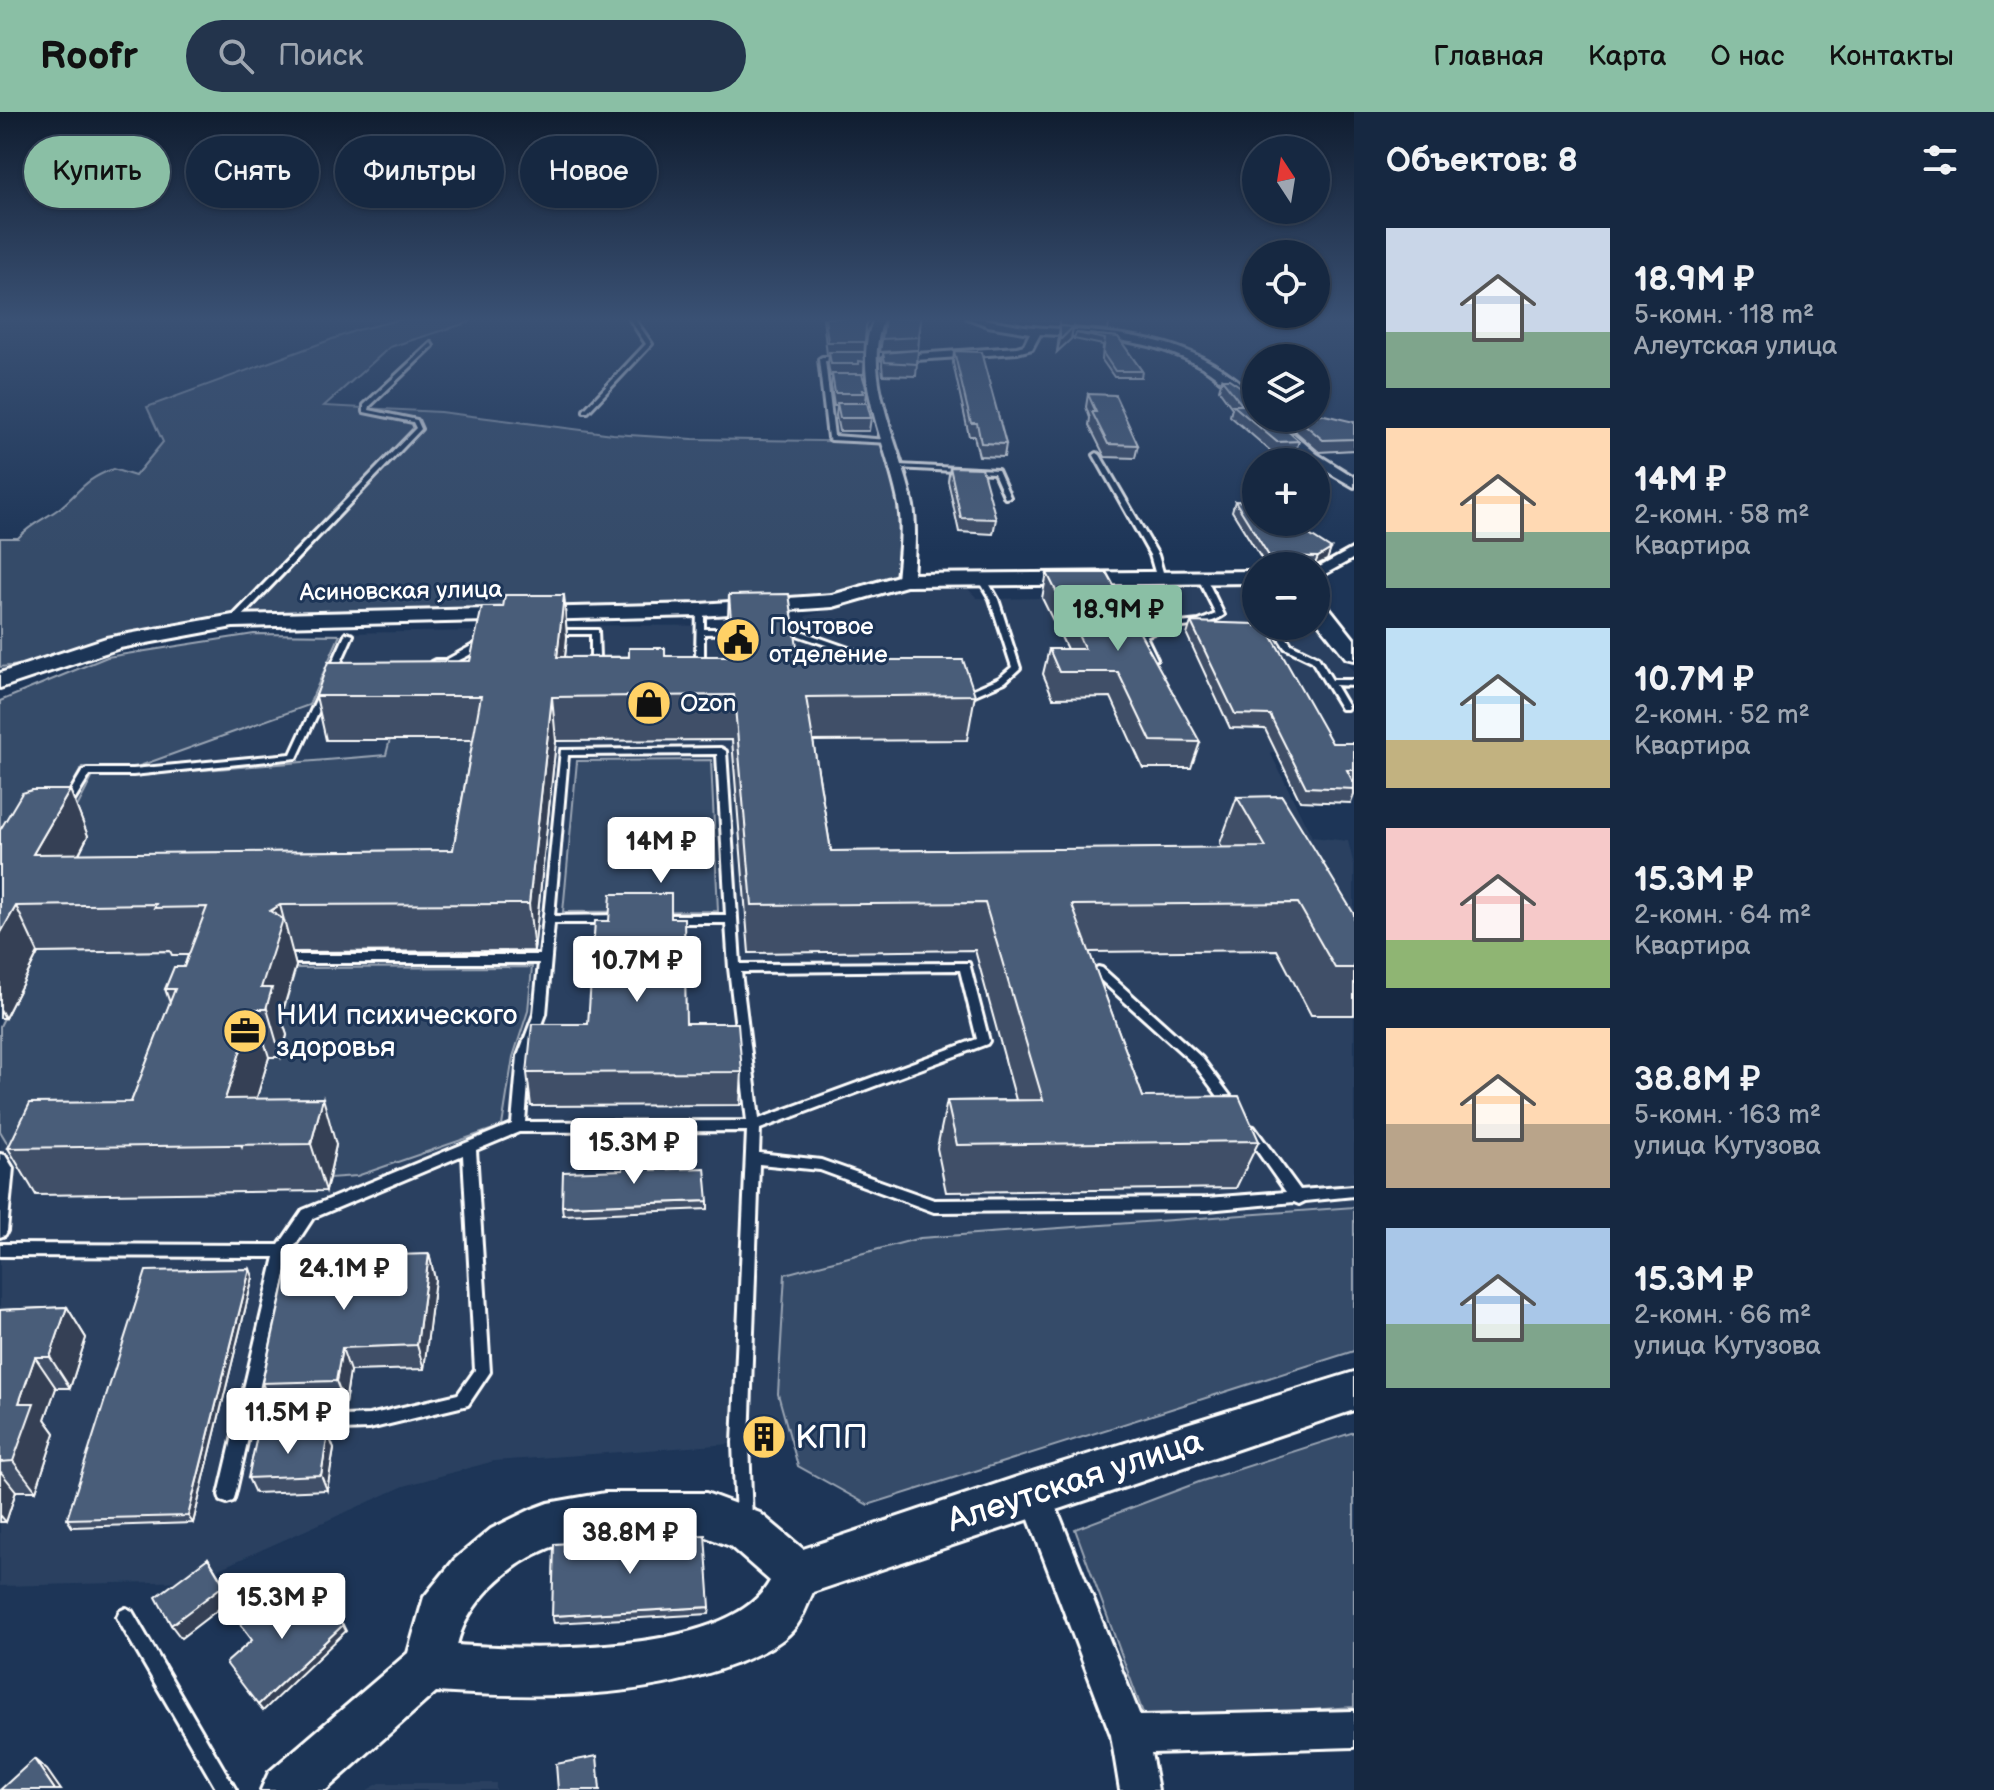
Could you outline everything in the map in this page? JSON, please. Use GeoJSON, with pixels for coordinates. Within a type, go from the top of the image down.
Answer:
{"type":"FeatureCollection","features":[{"type":"Feature","properties":{"kind":"street"},"geometry":{"type":"LineString","coordinates":[[872,396],[898,467],[907,510],[905,580],[1242,577]]}},
{"type":"Feature","properties":{"kind":"street"},"geometry":{"type":"LineString","coordinates":[[1284,432],[1312,457],[1354,483]]}},
{"type":"Feature","properties":{"kind":"street"},"geometry":{"type":"LineString","coordinates":[[1330,567],[1354,552]]}},
{"type":"Feature","properties":{"kind":"street","name":"Асиновская улица"},"geometry":{"type":"LineString","coordinates":[[0,681],[36,666],[126,639],[166,629],[233,621],[700,621],[833,601],[905,580]]}},
{"type":"Feature","properties":{"kind":"street"},"geometry":{"type":"LineString","coordinates":[[1330,623],[1354,653]]}},
{"type":"Feature","properties":{"kind":"street","name":"Алеутская улица"},"geometry":{"type":"LineString","coordinates":[[797,1574],[1035,1493],[1354,1391]]}},
{"type":"Feature","properties":{"kind":"street"},"geometry":{"type":"LineString","coordinates":[[1035,1493],[1129,1735],[1139,1790]]}},
{"type":"Feature","properties":{"kind":"street"},"geometry":{"type":"LineString","coordinates":[[287,1790],[428,1667],[441,1614],[471,1575],[507,1545],[548,1525],[605,1515],[659,1512],[706,1515],[744,1529],[797,1574],[775,1616],[729,1643],[691,1653],[568,1671],[499,1672],[428,1667]]}},
{"type":"Feature","properties":{"kind":"street"},"geometry":{"type":"LineString","coordinates":[[1129,1735],[1354,1729]]}},
{"type":"Feature","properties":{"kind":"lane"},"geometry":{"type":"LineString","coordinates":[[233,621],[419,428],[415,421],[366,411],[367,405],[376,396]]}},
{"type":"Feature","properties":{"kind":"lane"},"geometry":{"type":"LineString","coordinates":[[586,411],[600,396]]}},
{"type":"Feature","properties":{"kind":"lane"},"geometry":{"type":"LineString","coordinates":[[826,396],[831,438],[889,442]]}},
{"type":"Feature","properties":{"kind":"lane"},"geometry":{"type":"LineString","coordinates":[[828,411],[842,411]]}},
{"type":"Feature","properties":{"kind":"lane"},"geometry":{"type":"LineString","coordinates":[[1097,455],[1154,555],[1161,579]]}},
{"type":"Feature","properties":{"kind":"lane"},"geometry":{"type":"LineString","coordinates":[[898,467],[996,471],[1007,497]]}},
{"type":"Feature","properties":{"kind":"lane"},"geometry":{"type":"LineString","coordinates":[[1161,674],[1142,635],[1159,624],[1205,624],[1220,615],[1202,578]]}},
{"type":"Feature","properties":{"kind":"lane"},"geometry":{"type":"LineString","coordinates":[[951,691],[957,699],[1002,680],[1016,668],[994,599],[983,580]]}},
{"type":"Feature","properties":{"kind":"lane"},"geometry":{"type":"LineString","coordinates":[[687,679],[700,657],[700,621],[746,631]]}},
{"type":"Feature","properties":{"kind":"lane"},"geometry":{"type":"LineString","coordinates":[[533,632],[595,622],[595,657],[611,678]]}},
{"type":"Feature","properties":{"kind":"lane"},"geometry":{"type":"LineString","coordinates":[[776,631],[792,631],[904,668]]}},
{"type":"Feature","properties":{"kind":"lane"},"geometry":{"type":"LineString","coordinates":[[59,818],[87,772],[133,772],[294,756],[349,635]]}},
{"type":"Feature","properties":{"kind":"lane"},"geometry":{"type":"LineString","coordinates":[[423,663],[448,662],[489,640]]}},
{"type":"Feature","properties":{"kind":"lane"},"geometry":{"type":"LineString","coordinates":[[1284,640],[1288,646],[1315,659],[1344,707]]}},
{"type":"Feature","properties":{"kind":"lane"},"geometry":{"type":"LineString","coordinates":[[1329,682],[1354,683]]}},
{"type":"Feature","properties":{"kind":"lane"},"geometry":{"type":"LineString","coordinates":[[317,706],[329,702]]}},
{"type":"Feature","properties":{"kind":"lane"},"geometry":{"type":"LineString","coordinates":[[518,1127],[524,1056],[540,1014],[564,752],[721,751],[735,968],[754,1126],[741,1443],[744,1529]]}},
{"type":"Feature","properties":{"kind":"lane"},"geometry":{"type":"LineString","coordinates":[[549,920],[636,919]]}},
{"type":"Feature","properties":{"kind":"lane"},"geometry":{"type":"LineString","coordinates":[[651,919],[731,919]]}},
{"type":"Feature","properties":{"kind":"lane"},"geometry":{"type":"LineString","coordinates":[[293,959],[545,959]]}},
{"type":"Feature","properties":{"kind":"lane"},"geometry":{"type":"LineString","coordinates":[[227,1495],[283,1251],[308,1214],[518,1127],[754,1126],[983,1041],[965,966],[735,968]]}},
{"type":"Feature","properties":{"kind":"lane"},"geometry":{"type":"LineString","coordinates":[[1098,971],[1198,1061],[1299,1199]]}},
{"type":"Feature","properties":{"kind":"lane"},"geometry":{"type":"LineString","coordinates":[[288,1425],[369,1422],[463,1400],[483,1372],[469,1148]]}},
{"type":"Feature","properties":{"kind":"lane"},"geometry":{"type":"LineString","coordinates":[[753,1158],[821,1165],[934,1206],[1207,1204],[1299,1199],[1354,1191]]}},
{"type":"Feature","properties":{"kind":"lane"},"geometry":{"type":"LineString","coordinates":[[0,1159],[6,1168],[0,1231]]}},
{"type":"Feature","properties":{"kind":"lane"},"geometry":{"type":"LineString","coordinates":[[0,1250],[283,1251]]}},
{"type":"Feature","properties":{"kind":"lane"},"geometry":{"type":"LineString","coordinates":[[126,1617],[227,1790]]}},
{"type":"Feature","properties":{"kind":"shaded area"},"geometry":{"type":"Polygon","coordinates":[[[176,396],[335,396],[324,406],[440,412],[613,434],[693,439],[885,442],[903,509],[898,579],[830,596],[699,605],[234,617],[167,625],[32,664],[0,667],[0,538],[18,538],[103,473],[113,469],[135,476],[163,442],[147,407],[176,396]]]}},
{"type":"Feature","properties":{"kind":"shaded area"},"geometry":{"type":"Polygon","coordinates":[[[1066,586],[1242,586],[1242,640],[1330,639],[1354,672],[1354,755],[1270,752],[1312,837],[1348,841],[1354,866],[1354,1309],[1023,1402],[772,1441],[494,1461],[404,1486],[192,1581],[0,1586],[0,701],[107,657],[254,634],[490,631],[491,625],[802,626],[806,616],[910,588],[966,587],[977,598],[1038,598],[1066,586]]]}},
{"type":"Feature","properties":{"kind":"shaded area"},"geometry":{"type":"Polygon","coordinates":[[[254,634],[340,635],[309,705],[134,768],[82,767],[49,827],[0,847],[0,701],[107,657],[254,634]]]}},
{"type":"Feature","properties":{"kind":"shaded area"},"geometry":{"type":"Polygon","coordinates":[[[390,739],[487,740],[460,896],[54,901],[62,836],[93,776],[132,776],[386,755],[390,739]]]}},
{"type":"Feature","properties":{"kind":"shaded area"},"geometry":{"type":"Polygon","coordinates":[[[711,760],[718,911],[563,912],[577,761],[711,760]]]}},
{"type":"Feature","properties":{"kind":"shaded area"},"geometry":{"type":"Polygon","coordinates":[[[173,951],[173,955],[195,955],[153,1149],[12,1151],[0,1131],[0,1026],[19,989],[26,953],[173,951]]]}},
{"type":"Feature","properties":{"kind":"shaded area"},"geometry":{"type":"Polygon","coordinates":[[[532,967],[528,1011],[513,1057],[502,1126],[357,1176],[329,1178],[336,1145],[242,1147],[269,1057],[281,1056],[287,1036],[276,1036],[296,968],[532,967]]]}},
{"type":"Feature","properties":{"kind":"shaded area"},"geometry":{"type":"Polygon","coordinates":[[[1354,1207],[1354,1351],[868,1505],[798,1466],[778,1394],[785,1274],[920,1238],[1354,1207]]]}},
{"type":"Feature","properties":{"kind":"shaded area"},"geometry":{"type":"Polygon","coordinates":[[[1354,1432],[1354,1707],[1146,1721],[1075,1529],[1199,1482],[1354,1432]]]}},
{"type":"Feature","properties":{"kind":"shaded area"},"geometry":{"type":"Polygon","coordinates":[[[380,1783],[496,1783],[496,1790],[367,1790],[380,1783]]]}},
{"type":"Feature","properties":{"kind":"building"},"geometry":{"type":"Polygon","coordinates":[[[965,396],[993,396],[1006,444],[981,443],[977,423],[971,423],[965,396]]]}},
{"type":"Feature","properties":{"kind":"building"},"geometry":{"type":"Polygon","coordinates":[[[1089,396],[1116,396],[1138,445],[1108,444],[1092,412],[1096,412],[1089,396]]]}},
{"type":"Feature","properties":{"kind":"building"},"geometry":{"type":"Polygon","coordinates":[[[837,403],[867,403],[871,418],[840,418],[837,403]]]}},
{"type":"Feature","properties":{"kind":"building"},"geometry":{"type":"Polygon","coordinates":[[[1330,416],[1354,422],[1354,439],[1323,440],[1314,432],[1330,432],[1330,416]]]}},
{"type":"Feature","properties":{"kind":"building"},"geometry":{"type":"Polygon","coordinates":[[[1265,432],[1289,432],[1299,441],[1277,442],[1265,432]]]}},
{"type":"Feature","properties":{"kind":"building"},"geometry":{"type":"Polygon","coordinates":[[[950,467],[982,468],[996,519],[961,518],[950,467]]]}},
{"type":"Feature","properties":{"kind":"building"},"geometry":{"type":"Polygon","coordinates":[[[1257,536],[1311,536],[1331,549],[1326,552],[1267,552],[1257,536]]]}},
{"type":"Feature","properties":{"kind":"building"},"geometry":{"type":"Polygon","coordinates":[[[1047,573],[1107,573],[1200,742],[1151,741],[1118,672],[1059,672],[1049,649],[1085,649],[1047,573]]]}},
{"type":"Feature","properties":{"kind":"building"},"geometry":{"type":"Polygon","coordinates":[[[789,594],[799,660],[963,660],[975,695],[806,697],[831,851],[1266,847],[1237,797],[1282,796],[1354,914],[1354,968],[1335,968],[1298,903],[1072,905],[1143,1097],[1239,1096],[1259,1141],[957,1145],[947,1101],[1043,1100],[985,903],[752,905],[734,695],[552,697],[529,904],[280,905],[270,911],[283,919],[261,988],[272,988],[266,1009],[254,1009],[225,1099],[323,1098],[311,1144],[8,1148],[30,1103],[131,1102],[175,989],[165,989],[174,967],[184,967],[207,907],[154,908],[156,904],[16,906],[0,934],[0,830],[22,793],[70,790],[33,854],[453,850],[481,696],[316,696],[328,662],[470,661],[482,607],[503,607],[505,595],[564,595],[557,657],[629,657],[629,648],[665,648],[665,656],[734,656],[729,595],[789,594]]]}},
{"type":"Feature","properties":{"kind":"building"},"geometry":{"type":"Polygon","coordinates":[[[1191,622],[1242,624],[1242,640],[1274,640],[1332,743],[1354,743],[1354,770],[1347,770],[1354,789],[1306,787],[1270,715],[1235,714],[1191,622]]]}},
{"type":"Feature","properties":{"kind":"building"},"geometry":{"type":"Polygon","coordinates":[[[611,894],[671,894],[671,918],[684,918],[686,1023],[738,1023],[742,1072],[527,1073],[532,1024],[588,1024],[595,921],[609,921],[611,894]]]}},
{"type":"Feature","properties":{"kind":"building"},"geometry":{"type":"Polygon","coordinates":[[[623,1164],[652,1164],[652,1170],[705,1168],[708,1201],[562,1206],[563,1172],[623,1170],[623,1164]]]}},
{"type":"Feature","properties":{"kind":"building"},"geometry":{"type":"Polygon","coordinates":[[[429,1254],[417,1345],[342,1348],[336,1381],[262,1383],[290,1258],[429,1254]]]}},
{"type":"Feature","properties":{"kind":"building"},"geometry":{"type":"Polygon","coordinates":[[[250,1269],[188,1516],[67,1519],[146,1271],[250,1269]]]}},
{"type":"Feature","properties":{"kind":"building"},"geometry":{"type":"Polygon","coordinates":[[[67,1307],[50,1357],[35,1357],[19,1403],[34,1403],[13,1461],[0,1462],[0,1310],[67,1307]]]}},
{"type":"Feature","properties":{"kind":"building"},"geometry":{"type":"Polygon","coordinates":[[[328,1434],[321,1475],[248,1478],[257,1436],[328,1434]]]}},
{"type":"Feature","properties":{"kind":"building"},"geometry":{"type":"Polygon","coordinates":[[[705,1535],[710,1607],[552,1616],[554,1544],[705,1535]]]}},
{"type":"Feature","properties":{"kind":"building"},"geometry":{"type":"Polygon","coordinates":[[[208,1558],[224,1585],[171,1625],[156,1597],[208,1558]]]}},
{"type":"Feature","properties":{"kind":"building"},"geometry":{"type":"Polygon","coordinates":[[[309,1583],[343,1625],[258,1705],[226,1663],[252,1640],[240,1624],[270,1598],[280,1611],[309,1583]]]}},
{"type":"Feature","properties":{"kind":"building"},"geometry":{"type":"Polygon","coordinates":[[[597,1756],[600,1790],[558,1790],[556,1764],[597,1756]]]}},
{"type":"Feature","properties":{"kind":"building"},"geometry":{"type":"Polygon","coordinates":[[[34,1759],[55,1790],[0,1790],[34,1759]]]}},
{"type":"Feature","properties":{"kind":"place","name":"Почтовое отделение"},"geometry":{"type":"Point","coordinates":[738,640]}},
{"type":"Feature","properties":{"kind":"place","name":"Ozon"},"geometry":{"type":"Point","coordinates":[649,703]}},
{"type":"Feature","properties":{"kind":"place","name":"НИИ психического здоровья"},"geometry":{"type":"Point","coordinates":[245,1031]}},
{"type":"Feature","properties":{"kind":"place","name":"КПП"},"geometry":{"type":"Point","coordinates":[764,1437]}}]}
